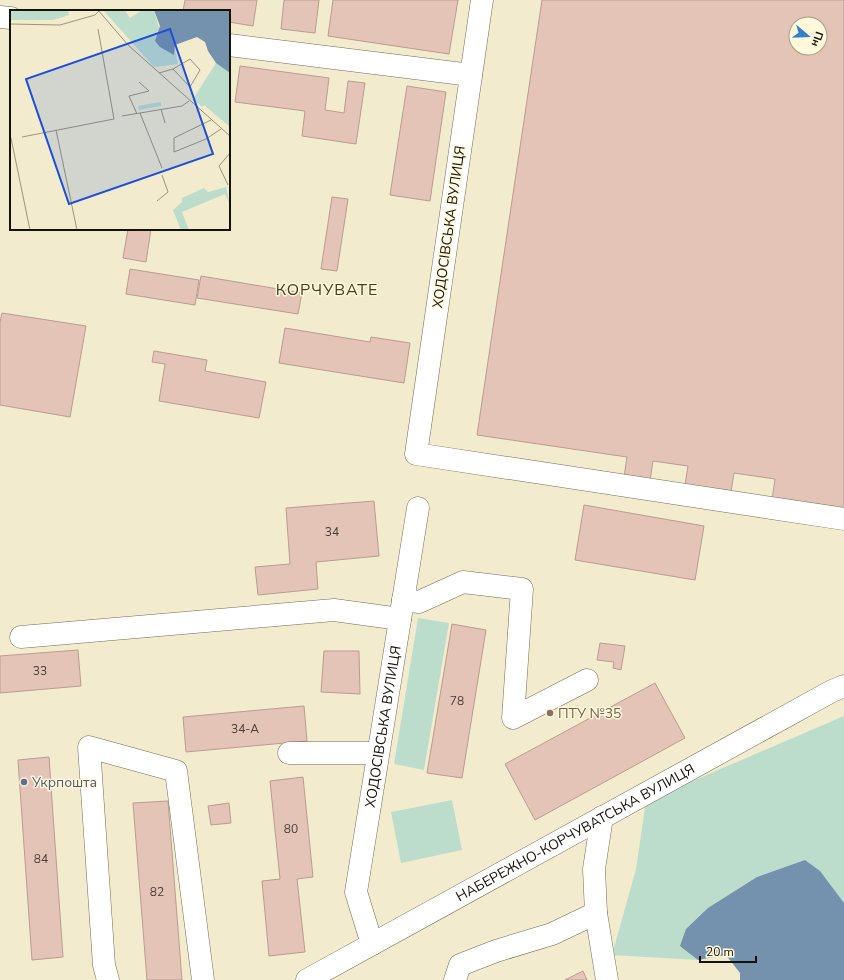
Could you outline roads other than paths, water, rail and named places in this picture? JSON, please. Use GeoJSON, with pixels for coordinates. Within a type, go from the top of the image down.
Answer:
{"type":"FeatureCollection","features":[{"type":"Feature","properties":{"kind":"street","name":"ХОДОСІВСЬКА ВУЛИЦЯ"},"geometry":{"type":"LineString","coordinates":[[482,0],[416,454],[844,520]]}},
{"type":"Feature","properties":{"kind":"street"},"geometry":{"type":"LineString","coordinates":[[0,17],[10,18]]}},
{"type":"Feature","properties":{"kind":"street"},"geometry":{"type":"LineString","coordinates":[[230,45],[471,75]]}},
{"type":"Feature","properties":{"kind":"street","name":"ХОДОСІВСЬКА ВУЛИЦЯ"},"geometry":{"type":"LineString","coordinates":[[372,944],[356,892],[418,508]]}},
{"type":"Feature","properties":{"kind":"street"},"geometry":{"type":"LineString","coordinates":[[21,637],[334,610],[401,609],[463,582],[522,590],[513,718],[587,680]]}},
{"type":"Feature","properties":{"kind":"street","name":"НАБЕРЕЖНО-КОРЧУВАТСЬКА ВУЛИЦЯ"},"geometry":{"type":"LineString","coordinates":[[308,980],[602,817],[832,691],[844,686]]}},
{"type":"Feature","properties":{"kind":"street"},"geometry":{"type":"LineString","coordinates":[[108,980],[104,966],[89,747],[176,771],[203,980]]}},
{"type":"Feature","properties":{"kind":"street"},"geometry":{"type":"LineString","coordinates":[[289,753],[378,752]]}},
{"type":"Feature","properties":{"kind":"street"},"geometry":{"type":"LineString","coordinates":[[602,817],[594,870],[596,913],[607,980]]}},
{"type":"Feature","properties":{"kind":"street"},"geometry":{"type":"LineString","coordinates":[[455,980],[460,964],[552,934],[596,913]]}},
{"type":"Feature","properties":{"kind":"water"},"geometry":{"type":"Polygon","coordinates":[[[805,860],[820,871],[844,903],[844,980],[740,980],[740,973],[726,955],[698,960],[680,946],[686,929],[708,908],[757,877],[805,860]]]}},
{"type":"Feature","properties":{"kind":"place","name":"ПТУ №35"},"geometry":{"type":"Point","coordinates":[550,713]}},
{"type":"Feature","properties":{"kind":"place","name":"Укрпошта"},"geometry":{"type":"Point","coordinates":[24,782]}},
{"type":"Feature","properties":{"kind":"district","name":"КОРЧУВАТЕ"},"geometry":{"type":"Point","coordinates":[327,290]}}]}
